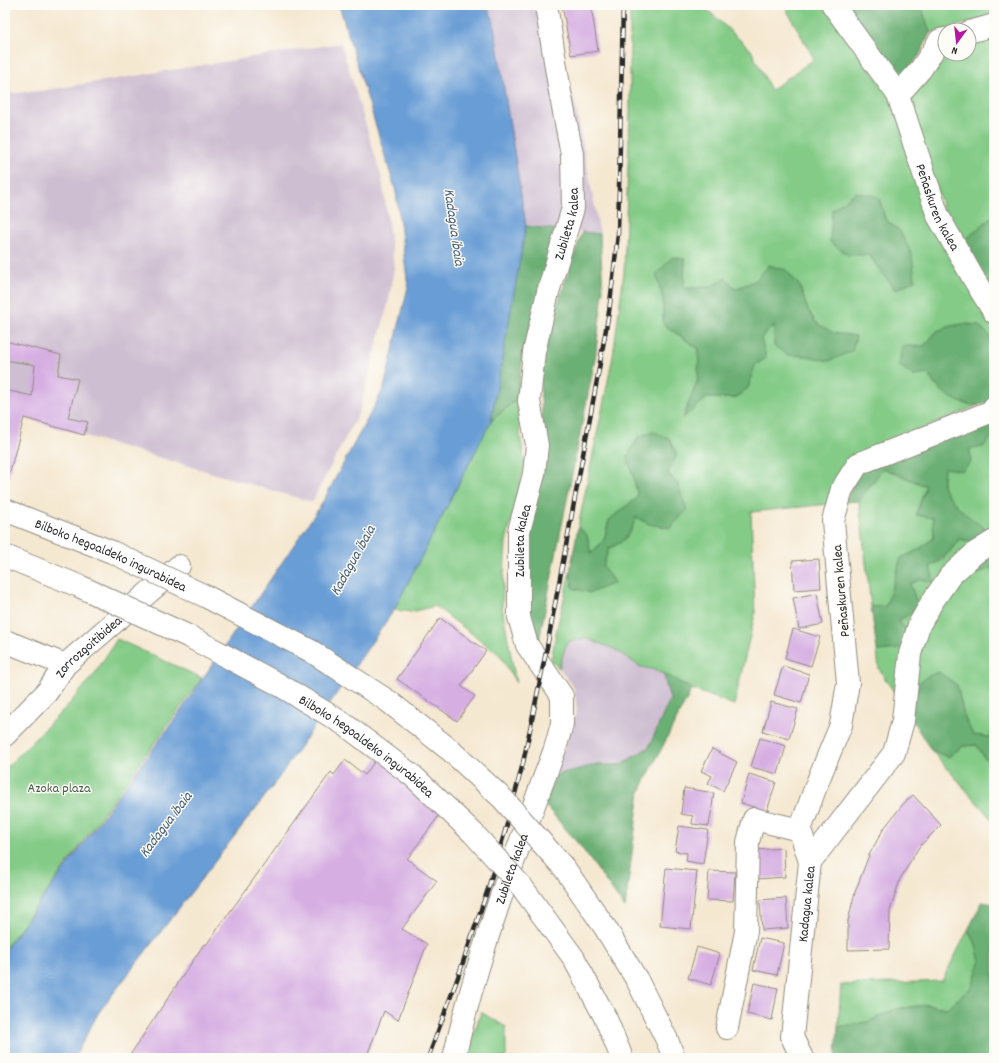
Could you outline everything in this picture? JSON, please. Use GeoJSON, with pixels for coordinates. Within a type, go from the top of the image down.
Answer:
{"type":"FeatureCollection","features":[{"type":"Feature","properties":{"kind":"main road","name":"Zubileta kalea"},"geometry":{"type":"LineString","coordinates":[[454,1058],[489,932],[555,749],[562,724],[562,696],[527,645],[519,617],[519,531],[534,474],[537,445],[529,401],[534,352],[548,292],[573,208],[572,154],[546,5]]}},
{"type":"Feature","properties":{"kind":"main road","name":"Peñaskuren kalea"},"geometry":{"type":"LineString","coordinates":[[833,5],[898,95],[938,216],[994,312]]}},
{"type":"Feature","properties":{"kind":"main road"},"geometry":{"type":"LineString","coordinates":[[977,30],[994,25]]}},
{"type":"Feature","properties":{"kind":"main road"},"geometry":{"type":"LineString","coordinates":[[898,95],[921,69],[937,45]]}},
{"type":"Feature","properties":{"kind":"main road","name":"Peñaskuren kalea"},"geometry":{"type":"LineString","coordinates":[[800,830],[819,778],[841,725],[848,683],[833,521],[842,489],[858,464],[990,412],[994,407]]}},
{"type":"Feature","properties":{"kind":"main road","name":"Bilboko hegoaldeko ingurabidea"},"geometry":{"type":"LineString","coordinates":[[5,510],[112,552],[207,596],[311,651],[388,701],[450,750],[508,805],[565,869],[606,929],[637,980],[667,1040],[674,1058]]}},
{"type":"Feature","properties":{"kind":"main road","name":"Kadagua kalea"},"geometry":{"type":"LineString","coordinates":[[802,1058],[792,1037],[810,862],[894,753],[903,721],[910,654],[919,625],[932,602],[950,576],[975,553],[994,541]]}},
{"type":"Feature","properties":{"kind":"main road","name":"Bilboko hegoaldeko ingurabidea"},"geometry":{"type":"LineString","coordinates":[[5,556],[79,586],[204,644],[278,684],[344,724],[413,776],[473,833],[522,887],[573,957],[606,1019],[622,1058]]}},
{"type":"Feature","properties":{"kind":"main road","name":"Zorrozgoitibidea"},"geometry":{"type":"LineString","coordinates":[[5,735],[47,692],[65,665],[179,566]]}},
{"type":"Feature","properties":{"kind":"main road"},"geometry":{"type":"LineString","coordinates":[[5,641],[65,665]]}},
{"type":"Feature","properties":{"kind":"main road"},"geometry":{"type":"LineString","coordinates":[[726,1028],[746,931],[748,842],[754,818],[800,830],[810,862]]}},
{"type":"Feature","properties":{"kind":"shaded area"},"geometry":{"type":"Polygon","coordinates":[[[486,5],[541,5],[574,99],[600,234],[526,226],[493,19],[486,5]]]}},
{"type":"Feature","properties":{"kind":"shaded area"},"geometry":{"type":"Polygon","coordinates":[[[341,43],[382,179],[394,267],[389,300],[359,412],[312,502],[24,418],[7,483],[5,482],[5,94],[41,91],[341,43]]]}},
{"type":"Feature","properties":{"kind":"shaded area"},"geometry":{"type":"Polygon","coordinates":[[[585,638],[614,649],[641,667],[663,673],[670,699],[649,747],[620,765],[595,765],[555,775],[577,710],[574,688],[559,668],[567,641],[585,638]]]}},
{"type":"Feature","properties":{"kind":"green space"},"geometry":{"type":"Polygon","coordinates":[[[630,5],[701,5],[751,50],[771,90],[814,59],[784,5],[825,5],[886,91],[994,326],[994,339],[978,325],[964,324],[951,326],[937,331],[924,346],[913,376],[928,374],[935,385],[979,405],[881,447],[829,504],[751,512],[755,614],[734,705],[692,689],[656,670],[641,667],[614,649],[585,638],[567,642],[559,668],[551,661],[570,572],[573,588],[614,583],[603,566],[609,547],[624,540],[630,532],[636,517],[649,524],[678,485],[668,473],[677,454],[669,438],[627,457],[638,497],[609,520],[604,540],[590,554],[587,535],[578,527],[613,356],[624,272],[630,112],[630,5]],[[879,197],[869,255],[884,276],[900,231],[885,219],[879,197]],[[685,259],[663,299],[663,324],[699,349],[698,379],[684,417],[707,398],[735,398],[748,388],[755,365],[766,358],[760,338],[774,325],[788,355],[808,356],[829,361],[856,336],[834,333],[826,330],[820,325],[807,308],[800,286],[755,281],[735,289],[726,278],[711,287],[684,288],[685,259]]]}},
{"type":"Feature","properties":{"kind":"green space"},"geometry":{"type":"Polygon","coordinates":[[[844,5],[921,5],[930,33],[919,56],[899,80],[844,5]]]}},
{"type":"Feature","properties":{"kind":"green space"},"geometry":{"type":"Polygon","coordinates":[[[921,5],[994,5],[994,16],[971,22],[937,22],[937,31],[930,33],[921,5]]]}},
{"type":"Feature","properties":{"kind":"green space"},"geometry":{"type":"Polygon","coordinates":[[[994,34],[994,215],[963,242],[947,221],[907,95],[937,61],[977,62],[977,39],[994,34]]]}},
{"type":"Feature","properties":{"kind":"green space"},"geometry":{"type":"Polygon","coordinates":[[[856,192],[879,197],[885,219],[900,231],[912,255],[915,280],[895,290],[869,255],[848,255],[830,242],[832,210],[856,192]]]}},
{"type":"Feature","properties":{"kind":"green space"},"geometry":{"type":"Polygon","coordinates":[[[994,215],[994,290],[983,278],[963,242],[994,215]]]}},
{"type":"Feature","properties":{"kind":"green space"},"geometry":{"type":"Polygon","coordinates":[[[526,226],[559,230],[524,348],[517,399],[491,421],[526,226]]]}},
{"type":"Feature","properties":{"kind":"green space"},"geometry":{"type":"Polygon","coordinates":[[[582,232],[600,234],[603,291],[595,359],[539,640],[530,627],[527,534],[542,422],[540,373],[554,315],[582,232]]]}},
{"type":"Feature","properties":{"kind":"green space"},"geometry":{"type":"Polygon","coordinates":[[[672,257],[685,259],[684,288],[711,287],[726,278],[735,289],[755,281],[769,265],[786,270],[800,286],[807,308],[816,323],[834,333],[856,336],[852,351],[829,361],[808,356],[788,355],[774,346],[774,325],[761,338],[766,358],[755,365],[748,388],[735,398],[707,398],[683,418],[698,379],[699,349],[663,324],[663,299],[656,275],[672,257]]]}},
{"type":"Feature","properties":{"kind":"green space"},"geometry":{"type":"Polygon","coordinates":[[[964,324],[978,325],[994,339],[989,369],[994,370],[994,400],[985,404],[971,405],[949,397],[932,381],[928,374],[913,376],[899,365],[902,346],[924,346],[937,331],[951,326],[964,324]]]}},
{"type":"Feature","properties":{"kind":"green space"},"geometry":{"type":"Polygon","coordinates":[[[517,399],[520,434],[525,463],[506,542],[502,606],[516,683],[500,655],[435,606],[411,612],[394,610],[491,421],[517,399]]]}},
{"type":"Feature","properties":{"kind":"green space"},"geometry":{"type":"Polygon","coordinates":[[[994,416],[994,434],[983,447],[970,448],[971,462],[962,471],[944,468],[943,484],[946,491],[957,506],[994,535],[974,542],[959,539],[946,554],[930,567],[935,583],[921,579],[910,584],[918,606],[907,616],[897,621],[905,628],[907,642],[899,649],[877,651],[871,607],[886,606],[901,558],[918,550],[934,538],[933,518],[916,515],[926,486],[883,468],[859,501],[845,502],[861,468],[994,416]]]}},
{"type":"Feature","properties":{"kind":"green space"},"geometry":{"type":"Polygon","coordinates":[[[654,432],[669,438],[677,454],[668,473],[678,485],[687,510],[670,528],[649,524],[636,517],[627,536],[620,543],[609,548],[603,566],[614,583],[590,593],[573,588],[570,572],[578,527],[587,535],[591,554],[604,540],[609,520],[638,497],[627,457],[639,436],[654,432]]]}},
{"type":"Feature","properties":{"kind":"green space"},"geometry":{"type":"Polygon","coordinates":[[[994,434],[994,551],[979,573],[994,567],[994,736],[988,737],[973,735],[964,716],[957,685],[910,717],[879,669],[877,651],[899,649],[897,621],[907,616],[918,606],[910,584],[921,579],[930,567],[942,560],[959,539],[974,542],[993,535],[957,506],[946,491],[943,480],[944,468],[970,448],[994,434]]]}},
{"type":"Feature","properties":{"kind":"green space"},"geometry":{"type":"Polygon","coordinates":[[[883,468],[926,486],[916,515],[933,518],[934,538],[918,550],[901,558],[886,606],[871,607],[859,501],[883,468]]]}},
{"type":"Feature","properties":{"kind":"green space"},"geometry":{"type":"Polygon","coordinates":[[[994,551],[994,567],[979,573],[967,574],[994,551]]]}},
{"type":"Feature","properties":{"kind":"green space","name":"Azoka plaza"},"geometry":{"type":"Polygon","coordinates":[[[117,639],[202,678],[5,949],[5,769],[70,703],[94,675],[117,639]]]}},
{"type":"Feature","properties":{"kind":"green space"},"geometry":{"type":"Polygon","coordinates":[[[939,672],[957,685],[964,716],[973,735],[988,737],[994,736],[994,768],[984,757],[977,745],[963,746],[948,757],[931,750],[910,717],[914,694],[919,683],[930,675],[939,672]]]}},
{"type":"Feature","properties":{"kind":"green space"},"geometry":{"type":"Polygon","coordinates":[[[663,673],[692,689],[640,791],[625,908],[581,847],[545,805],[555,775],[595,765],[620,765],[649,747],[670,699],[663,673]]]}},
{"type":"Feature","properties":{"kind":"green space"},"geometry":{"type":"Polygon","coordinates":[[[977,745],[984,757],[994,768],[994,822],[931,750],[948,757],[963,746],[977,745]]]}},
{"type":"Feature","properties":{"kind":"green space"},"geometry":{"type":"Polygon","coordinates":[[[982,902],[994,904],[994,1058],[838,1058],[836,1055],[838,1027],[868,1022],[895,1009],[926,1005],[947,1008],[972,987],[980,961],[975,942],[968,930],[982,902]]]}},
{"type":"Feature","properties":{"kind":"green space"},"geometry":{"type":"Polygon","coordinates":[[[968,930],[975,942],[980,961],[972,987],[947,1008],[926,1005],[895,1009],[868,1022],[838,1027],[841,985],[942,981],[968,930]]]}},
{"type":"Feature","properties":{"kind":"green space"},"geometry":{"type":"Polygon","coordinates":[[[481,1012],[506,1027],[506,1058],[466,1058],[481,1012]]]}},
{"type":"Feature","properties":{"kind":"water","name":"Kadagua ibaia"},"geometry":{"type":"Polygon","coordinates":[[[339,5],[486,5],[493,19],[526,226],[491,421],[394,610],[273,786],[99,1012],[74,1058],[5,1058],[5,950],[180,712],[321,505],[384,388],[408,287],[396,192],[339,5]]]}},
{"type":"Feature","properties":{"kind":"building"},"geometry":{"type":"Polygon","coordinates":[[[562,5],[591,5],[598,51],[571,55],[562,5]]]}},
{"type":"Feature","properties":{"kind":"building"},"geometry":{"type":"Polygon","coordinates":[[[5,341],[61,355],[58,375],[78,379],[68,418],[88,422],[84,435],[24,418],[9,475],[5,474],[5,390],[32,396],[35,365],[5,360],[5,341]]]}},
{"type":"Feature","properties":{"kind":"building"},"geometry":{"type":"Polygon","coordinates":[[[819,559],[821,588],[794,590],[792,561],[819,559]]]}},
{"type":"Feature","properties":{"kind":"building"},"geometry":{"type":"Polygon","coordinates":[[[817,593],[823,624],[799,629],[793,598],[817,593]]]}},
{"type":"Feature","properties":{"kind":"building"},"geometry":{"type":"Polygon","coordinates":[[[440,618],[486,651],[461,686],[475,696],[457,721],[397,679],[440,618]]]}},
{"type":"Feature","properties":{"kind":"building"},"geometry":{"type":"Polygon","coordinates":[[[793,629],[820,637],[811,666],[785,658],[793,629]]]}},
{"type":"Feature","properties":{"kind":"building"},"geometry":{"type":"Polygon","coordinates":[[[783,666],[809,674],[801,703],[774,695],[783,666]]]}},
{"type":"Feature","properties":{"kind":"building"},"geometry":{"type":"Polygon","coordinates":[[[771,702],[798,709],[789,739],[763,731],[771,702]]]}},
{"type":"Feature","properties":{"kind":"building"},"geometry":{"type":"Polygon","coordinates":[[[760,738],[786,746],[778,774],[751,767],[760,738]]]}},
{"type":"Feature","properties":{"kind":"building"},"geometry":{"type":"Polygon","coordinates":[[[712,749],[737,762],[723,791],[708,783],[712,776],[701,771],[712,749]]]}},
{"type":"Feature","properties":{"kind":"building"},"geometry":{"type":"Polygon","coordinates":[[[377,758],[446,806],[407,859],[437,881],[402,929],[427,944],[398,1020],[384,1011],[366,1058],[128,1058],[204,944],[206,945],[331,772],[334,775],[345,760],[365,775],[377,758]]]}},
{"type":"Feature","properties":{"kind":"building"},"geometry":{"type":"Polygon","coordinates":[[[749,774],[776,782],[767,811],[741,803],[749,774]]]}},
{"type":"Feature","properties":{"kind":"building"},"geometry":{"type":"Polygon","coordinates":[[[684,788],[714,793],[709,826],[692,824],[693,816],[681,814],[684,788]]]}},
{"type":"Feature","properties":{"kind":"building"},"geometry":{"type":"Polygon","coordinates":[[[913,795],[941,825],[919,847],[900,879],[890,911],[889,949],[848,950],[848,921],[855,892],[869,855],[884,828],[904,803],[913,795]]]}},
{"type":"Feature","properties":{"kind":"building"},"geometry":{"type":"Polygon","coordinates":[[[679,826],[708,830],[703,864],[686,861],[687,853],[675,851],[679,826]]]}},
{"type":"Feature","properties":{"kind":"building"},"geometry":{"type":"Polygon","coordinates":[[[784,848],[785,877],[757,879],[756,850],[784,848]]]}},
{"type":"Feature","properties":{"kind":"building"},"geometry":{"type":"Polygon","coordinates":[[[666,868],[697,871],[691,929],[660,926],[666,868]]]}},
{"type":"Feature","properties":{"kind":"building"},"geometry":{"type":"Polygon","coordinates":[[[709,871],[735,872],[733,901],[707,900],[709,871]]]}},
{"type":"Feature","properties":{"kind":"building"},"geometry":{"type":"Polygon","coordinates":[[[786,898],[788,928],[762,930],[760,900],[786,898]]]}},
{"type":"Feature","properties":{"kind":"building"},"geometry":{"type":"Polygon","coordinates":[[[760,938],[784,943],[777,975],[753,970],[760,938]]]}},
{"type":"Feature","properties":{"kind":"building"},"geometry":{"type":"Polygon","coordinates":[[[697,947],[720,954],[711,985],[688,978],[697,947]]]}},
{"type":"Feature","properties":{"kind":"building"},"geometry":{"type":"Polygon","coordinates":[[[754,983],[778,988],[772,1020],[747,1014],[754,983]]]}},
{"type":"Feature","properties":{"kind":"railway"},"geometry":{"type":"LineString","coordinates":[[428,1058],[488,889],[523,763],[547,647],[597,380],[609,312],[618,234],[623,5]]}}]}
